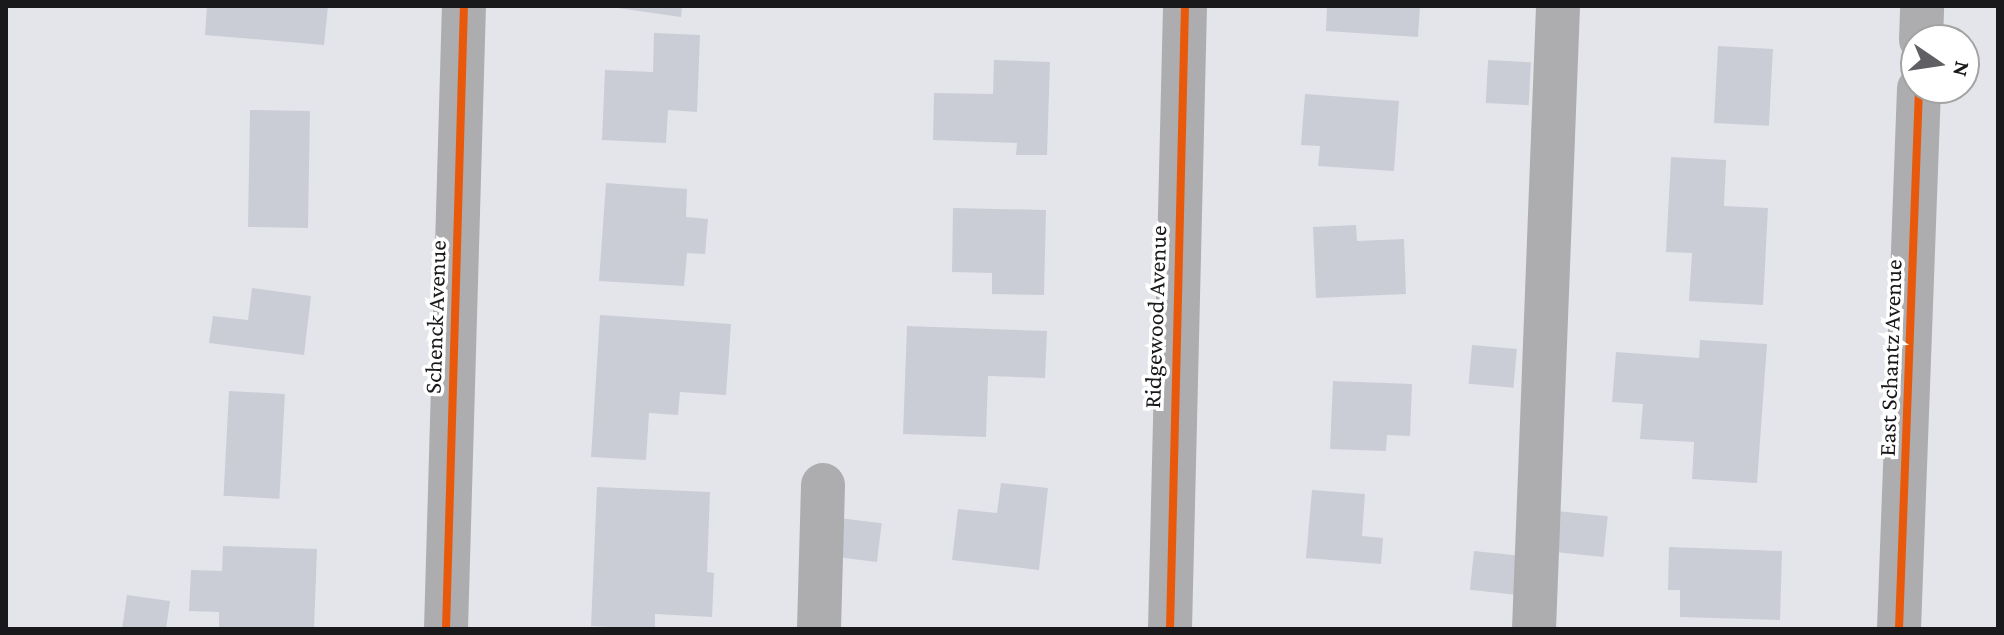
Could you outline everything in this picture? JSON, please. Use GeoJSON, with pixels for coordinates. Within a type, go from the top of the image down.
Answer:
{"type":"FeatureCollection","features":[{"type":"Feature","properties":{"kind":"street","name":"Schenck Avenue"},"geometry":{"type":"LineString","coordinates":[[446,629],[464,6]]}},
{"type":"Feature","properties":{"kind":"street","name":"Ridgewood Avenue"},"geometry":{"type":"LineString","coordinates":[[1170,629],[1185,6]]}},
{"type":"Feature","properties":{"kind":"street"},"geometry":{"type":"LineString","coordinates":[[1534,629],[1558,6]]}},
{"type":"Feature","properties":{"kind":"street","name":"East Schantz Avenue"},"geometry":{"type":"LineString","coordinates":[[1899,629],[1918,104]]}},
{"type":"Feature","properties":{"kind":"street"},"geometry":{"type":"LineString","coordinates":[[819,629],[823,485]]}},
{"type":"Feature","properties":{"kind":"building"},"geometry":{"type":"Polygon","coordinates":[[[207,6],[328,6],[324,45],[205,35],[207,6]]]}},
{"type":"Feature","properties":{"kind":"building"},"geometry":{"type":"Polygon","coordinates":[[[604,6],[682,6],[681,17],[604,6]]]}},
{"type":"Feature","properties":{"kind":"building"},"geometry":{"type":"Polygon","coordinates":[[[1327,6],[1420,6],[1418,37],[1326,31],[1327,6]]]}},
{"type":"Feature","properties":{"kind":"building"},"geometry":{"type":"Polygon","coordinates":[[[654,33],[700,35],[697,112],[668,110],[666,143],[602,140],[605,70],[653,72],[654,33]]]}},
{"type":"Feature","properties":{"kind":"building"},"geometry":{"type":"Polygon","coordinates":[[[1718,46],[1773,49],[1769,126],[1714,123],[1718,46]]]}},
{"type":"Feature","properties":{"kind":"building"},"geometry":{"type":"Polygon","coordinates":[[[994,60],[1050,62],[1047,155],[1016,155],[1017,143],[933,140],[934,93],[993,94],[994,60]]]}},
{"type":"Feature","properties":{"kind":"building"},"geometry":{"type":"Polygon","coordinates":[[[1488,60],[1531,62],[1529,105],[1486,103],[1488,60]]]}},
{"type":"Feature","properties":{"kind":"building"},"geometry":{"type":"Polygon","coordinates":[[[1305,94],[1399,101],[1394,171],[1318,166],[1320,146],[1301,145],[1305,94]]]}},
{"type":"Feature","properties":{"kind":"building"},"geometry":{"type":"Polygon","coordinates":[[[250,110],[310,111],[308,228],[248,227],[250,110]]]}},
{"type":"Feature","properties":{"kind":"building"},"geometry":{"type":"Polygon","coordinates":[[[1671,157],[1726,160],[1724,206],[1768,208],[1763,305],[1689,301],[1692,253],[1666,252],[1671,157]]]}},
{"type":"Feature","properties":{"kind":"building"},"geometry":{"type":"Polygon","coordinates":[[[606,183],[687,189],[686,217],[708,219],[705,254],[687,253],[684,286],[599,281],[606,183]]]}},
{"type":"Feature","properties":{"kind":"building"},"geometry":{"type":"Polygon","coordinates":[[[953,208],[1046,210],[1044,295],[992,294],[992,273],[952,272],[953,208]]]}},
{"type":"Feature","properties":{"kind":"building"},"geometry":{"type":"Polygon","coordinates":[[[1356,225],[1357,241],[1404,239],[1406,294],[1316,298],[1313,227],[1356,225]]]}},
{"type":"Feature","properties":{"kind":"building"},"geometry":{"type":"Polygon","coordinates":[[[252,288],[311,296],[304,355],[209,343],[213,316],[248,320],[252,288]]]}},
{"type":"Feature","properties":{"kind":"building"},"geometry":{"type":"Polygon","coordinates":[[[600,315],[731,324],[726,395],[680,392],[678,415],[649,413],[646,460],[591,457],[600,315]]]}},
{"type":"Feature","properties":{"kind":"building"},"geometry":{"type":"Polygon","coordinates":[[[907,326],[1047,331],[1045,378],[988,376],[986,437],[903,434],[907,326]]]}},
{"type":"Feature","properties":{"kind":"building"},"geometry":{"type":"Polygon","coordinates":[[[1700,340],[1767,344],[1757,483],[1692,479],[1694,442],[1640,439],[1643,404],[1612,402],[1616,352],[1699,358],[1700,340]]]}},
{"type":"Feature","properties":{"kind":"building"},"geometry":{"type":"Polygon","coordinates":[[[1472,345],[1517,349],[1513,388],[1469,384],[1472,345]]]}},
{"type":"Feature","properties":{"kind":"building"},"geometry":{"type":"Polygon","coordinates":[[[1333,381],[1412,384],[1410,436],[1387,435],[1386,451],[1330,449],[1333,381]]]}},
{"type":"Feature","properties":{"kind":"building"},"geometry":{"type":"Polygon","coordinates":[[[229,391],[285,394],[279,499],[224,496],[229,391]]]}},
{"type":"Feature","properties":{"kind":"building"},"geometry":{"type":"Polygon","coordinates":[[[1001,483],[1048,488],[1039,570],[952,560],[958,509],[997,513],[1001,483]]]}},
{"type":"Feature","properties":{"kind":"building"},"geometry":{"type":"Polygon","coordinates":[[[597,487],[710,492],[707,572],[714,573],[712,617],[655,614],[655,629],[591,626],[597,487]]]}},
{"type":"Feature","properties":{"kind":"building"},"geometry":{"type":"Polygon","coordinates":[[[1312,490],[1365,494],[1362,536],[1383,538],[1381,564],[1306,558],[1312,490]]]}},
{"type":"Feature","properties":{"kind":"building"},"geometry":{"type":"Polygon","coordinates":[[[1557,511],[1608,516],[1603,557],[1553,552],[1557,511]]]}},
{"type":"Feature","properties":{"kind":"building"},"geometry":{"type":"Polygon","coordinates":[[[839,518],[882,523],[877,562],[834,557],[839,518]]]}},
{"type":"Feature","properties":{"kind":"building"},"geometry":{"type":"Polygon","coordinates":[[[223,546],[317,549],[314,629],[219,629],[219,612],[189,611],[191,570],[222,571],[223,546]]]}},
{"type":"Feature","properties":{"kind":"building"},"geometry":{"type":"Polygon","coordinates":[[[1669,547],[1782,551],[1780,620],[1680,617],[1680,590],[1668,590],[1669,547]]]}},
{"type":"Feature","properties":{"kind":"building"},"geometry":{"type":"Polygon","coordinates":[[[1474,551],[1518,556],[1514,594],[1470,590],[1474,551]]]}},
{"type":"Feature","properties":{"kind":"building"},"geometry":{"type":"Polygon","coordinates":[[[127,595],[170,601],[166,629],[122,629],[127,595]]]}},
{"type":"Feature","properties":{"kind":"cycle path"},"geometry":{"type":"LineString","coordinates":[[446,629],[464,6]]}},
{"type":"Feature","properties":{"kind":"cycle path"},"geometry":{"type":"LineString","coordinates":[[1170,629],[1185,6]]}},
{"type":"Feature","properties":{"kind":"cycle path"},"geometry":{"type":"LineString","coordinates":[[1899,629],[1918,104]]}}]}
